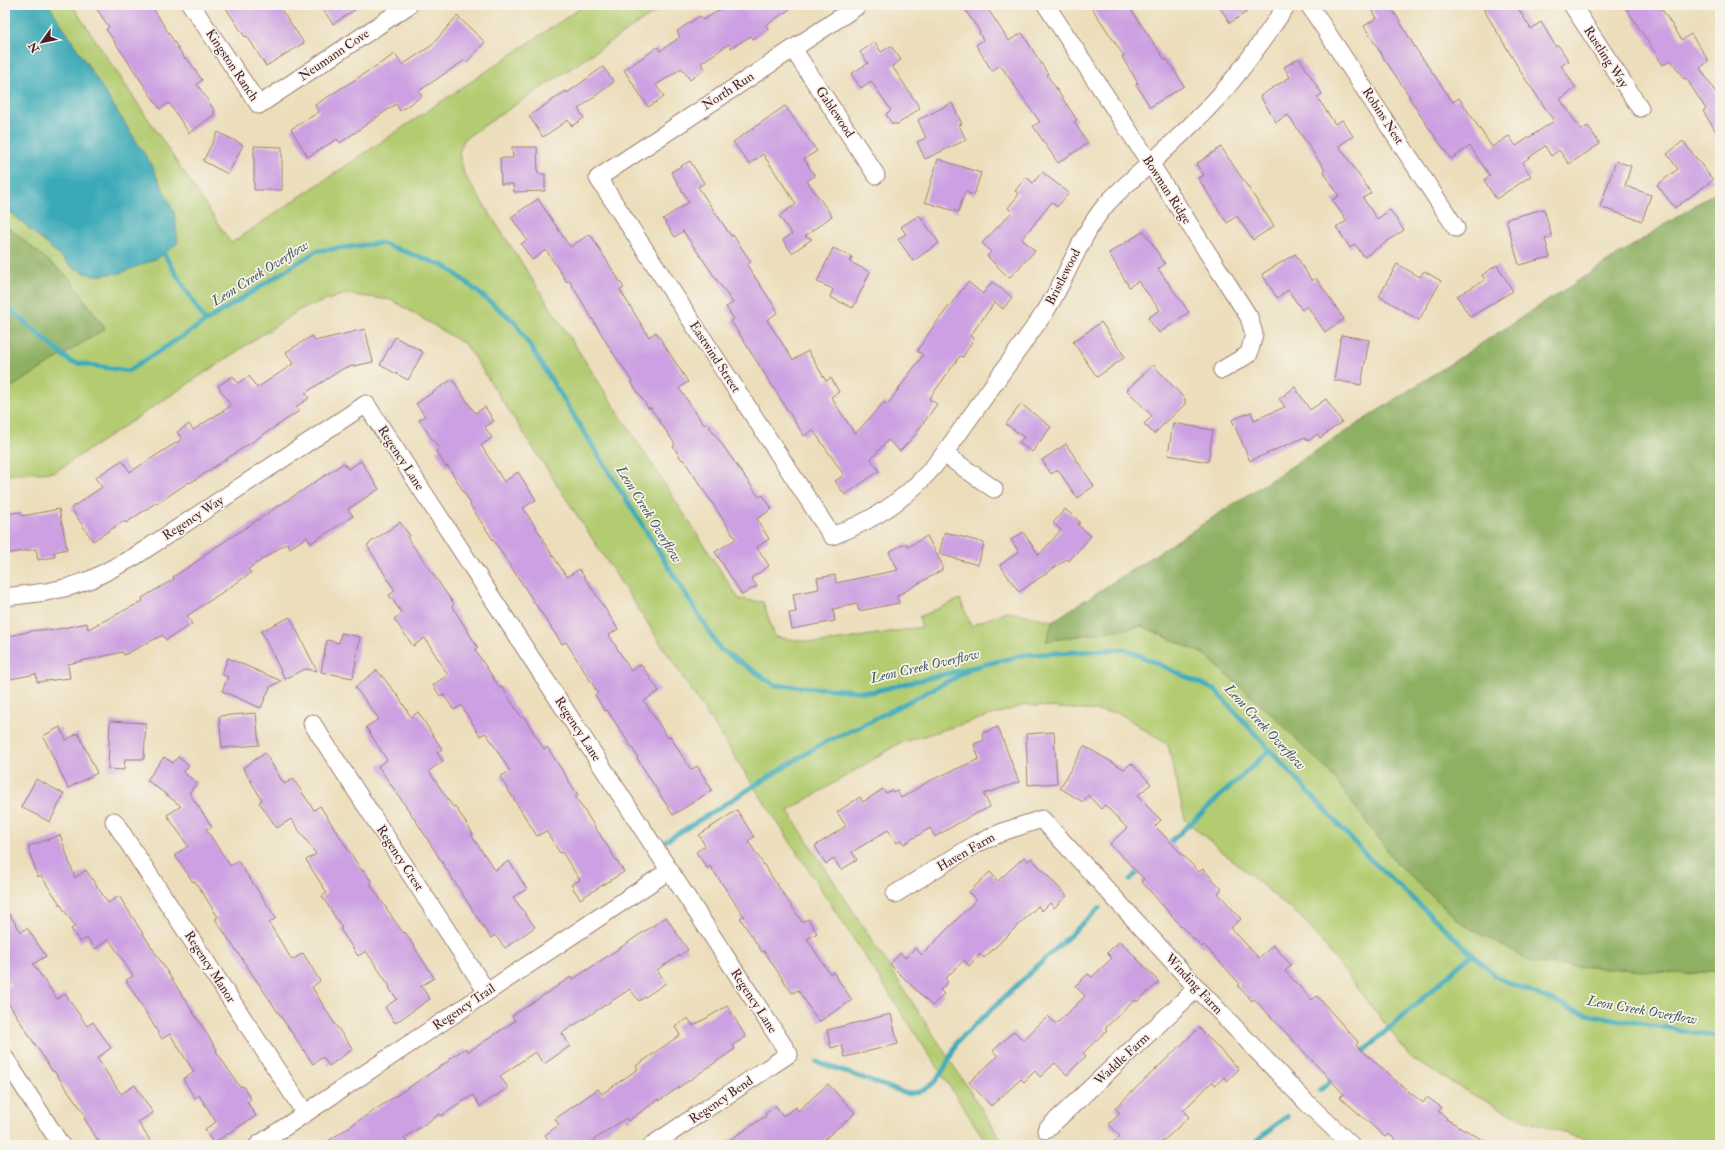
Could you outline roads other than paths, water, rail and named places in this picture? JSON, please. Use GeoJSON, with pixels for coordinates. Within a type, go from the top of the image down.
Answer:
{"type":"FeatureCollection","features":[{"type":"Feature","properties":{"kind":"street","name":"Kingston Ranch"},"geometry":{"type":"LineString","coordinates":[[191,5],[259,105]]}},
{"type":"Feature","properties":{"kind":"street","name":"Neumann Cove"},"geometry":{"type":"LineString","coordinates":[[259,105],[409,5]]}},
{"type":"Feature","properties":{"kind":"street","name":"North Run"},"geometry":{"type":"LineString","coordinates":[[598,178],[859,5]]}},
{"type":"Feature","properties":{"kind":"street","name":"Bowman Ridge"},"geometry":{"type":"LineString","coordinates":[[1046,5],[1249,317],[1254,334],[1249,354],[1222,370]]}},
{"type":"Feature","properties":{"kind":"street","name":"Bristlewood"},"geometry":{"type":"LineString","coordinates":[[832,536],[868,521],[894,505],[928,474],[944,454],[1045,312],[1057,292],[1091,224],[1120,189],[1208,108],[1253,55],[1287,5]]}},
{"type":"Feature","properties":{"kind":"street","name":"Robins Nest"},"geometry":{"type":"LineString","coordinates":[[1309,5],[1456,228]]}},
{"type":"Feature","properties":{"kind":"street","name":"Rustling Way"},"geometry":{"type":"LineString","coordinates":[[1572,5],[1640,108]]}},
{"type":"Feature","properties":{"kind":"street","name":"Gablewood"},"geometry":{"type":"LineString","coordinates":[[793,49],[876,174]]}},
{"type":"Feature","properties":{"kind":"street","name":"Eastwind Street"},"geometry":{"type":"LineString","coordinates":[[598,178],[832,536]]}},
{"type":"Feature","properties":{"kind":"street","name":"Regency Way"},"geometry":{"type":"LineString","coordinates":[[5,597],[46,592],[69,587],[92,579],[134,557],[366,404]]}},
{"type":"Feature","properties":{"kind":"street","name":"Regency Lane"},"geometry":{"type":"LineString","coordinates":[[366,404],[789,1054]]}},
{"type":"Feature","properties":{"kind":"street"},"geometry":{"type":"LineString","coordinates":[[944,454],[994,489]]}},
{"type":"Feature","properties":{"kind":"street","name":"Regency Crest"},"geometry":{"type":"LineString","coordinates":[[312,724],[487,992]]}},
{"type":"Feature","properties":{"kind":"street","name":"Haven Farm"},"geometry":{"type":"LineString","coordinates":[[895,894],[974,845],[1005,831],[1042,820]]}},
{"type":"Feature","properties":{"kind":"street","name":"Winding Farm"},"geometry":{"type":"LineString","coordinates":[[1042,820],[1306,1102],[1351,1145]]}},
{"type":"Feature","properties":{"kind":"street","name":"Regency Manor"},"geometry":{"type":"LineString","coordinates":[[114,821],[305,1113]]}},
{"type":"Feature","properties":{"kind":"street","name":"Regency Trail"},"geometry":{"type":"LineString","coordinates":[[258,1145],[670,870]]}},
{"type":"Feature","properties":{"kind":"street","name":"Waddle Farm"},"geometry":{"type":"LineString","coordinates":[[1046,1130],[1198,988]]}},
{"type":"Feature","properties":{"kind":"street","name":"Regency Bend"},"geometry":{"type":"LineString","coordinates":[[652,1145],[789,1054]]}},
{"type":"Feature","properties":{"kind":"street"},"geometry":{"type":"LineString","coordinates":[[5,1058],[61,1145]]}},
{"type":"Feature","properties":{"kind":"water"},"geometry":{"type":"Polygon","coordinates":[[[5,5],[49,5],[151,164],[174,212],[178,243],[158,258],[121,273],[92,276],[72,267],[5,207],[5,5]]]}},
{"type":"Feature","properties":{"kind":"waterway","name":"Leon Creek Overflow"},"geometry":{"type":"LineString","coordinates":[[5,305],[71,362],[128,371],[316,251],[381,243],[447,267],[515,322],[720,649],[775,685],[871,692],[1024,655],[1125,649],[1215,690],[1369,858],[1498,978],[1585,1014],[1720,1037]]}},
{"type":"Feature","properties":{"kind":"waterway"},"geometry":{"type":"LineString","coordinates":[[161,249],[205,321]]}},
{"type":"Feature","properties":{"kind":"waterway"},"geometry":{"type":"LineString","coordinates":[[666,841],[823,743],[859,727],[968,671]]}},
{"type":"Feature","properties":{"kind":"waterway"},"geometry":{"type":"LineString","coordinates":[[1166,846],[1270,750]]}},
{"type":"Feature","properties":{"kind":"waterway"},"geometry":{"type":"LineString","coordinates":[[1130,880],[1142,868]]}},
{"type":"Feature","properties":{"kind":"waterway"},"geometry":{"type":"LineString","coordinates":[[817,1062],[908,1094],[924,1090],[936,1081],[958,1041],[1099,908]]}},
{"type":"Feature","properties":{"kind":"waterway"},"geometry":{"type":"LineString","coordinates":[[1358,1056],[1472,954]]}},
{"type":"Feature","properties":{"kind":"waterway"},"geometry":{"type":"LineString","coordinates":[[1320,1090],[1336,1076]]}},
{"type":"Feature","properties":{"kind":"waterway"},"geometry":{"type":"LineString","coordinates":[[1251,1145],[1287,1116]]}}]}
